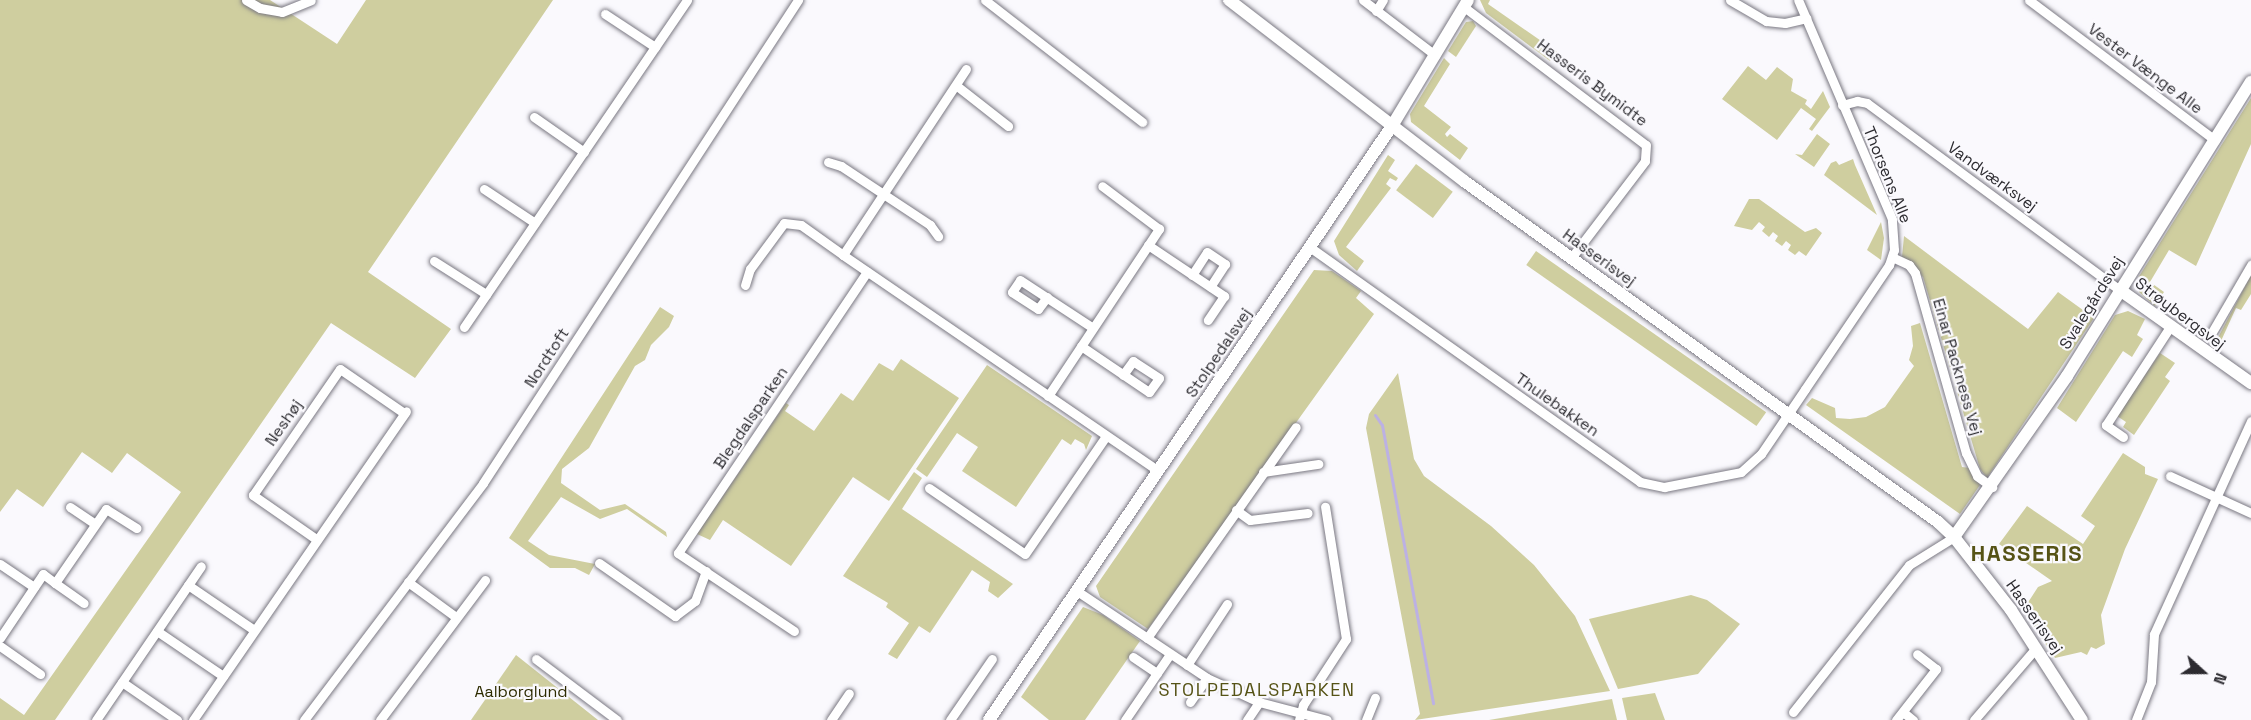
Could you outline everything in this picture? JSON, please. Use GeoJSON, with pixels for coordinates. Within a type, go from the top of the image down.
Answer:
{"type":"FeatureCollection","features":[{"type":"Feature","properties":{"kind":"street"},"geometry":{"type":"LineString","coordinates":[[246,0],[260,8],[282,12],[310,0]]}},
{"type":"Feature","properties":{"kind":"street"},"geometry":{"type":"LineString","coordinates":[[464,327],[687,0]]}},
{"type":"Feature","properties":{"kind":"street","name":"Nordtoft"},"geometry":{"type":"LineString","coordinates":[[304,720],[483,483],[798,0]]}},
{"type":"Feature","properties":{"kind":"street"},"geometry":{"type":"LineString","coordinates":[[985,0],[1142,122]]}},
{"type":"Feature","properties":{"kind":"street","name":"Hasserisvej"},"geometry":{"type":"LineString","coordinates":[[1229,0],[1392,126],[1571,258],[1788,413],[1954,537],[2036,648],[2082,720]]}},
{"type":"Feature","properties":{"kind":"street"},"geometry":{"type":"LineString","coordinates":[[1363,0],[1435,55]]}},
{"type":"Feature","properties":{"kind":"street"},"geometry":{"type":"LineString","coordinates":[[1376,11],[1383,0]]}},
{"type":"Feature","properties":{"kind":"street"},"geometry":{"type":"LineString","coordinates":[[1730,0],[1766,21],[1785,23],[1806,18]]}},
{"type":"Feature","properties":{"kind":"street","name":"Thorsens Alle"},"geometry":{"type":"LineString","coordinates":[[1798,0],[1892,219],[1893,258]]}},
{"type":"Feature","properties":{"kind":"street","name":"Vester Vænge Alle"},"geometry":{"type":"LineString","coordinates":[[2029,0],[2215,140]]}},
{"type":"Feature","properties":{"kind":"street","name":"Stolpedalsvej"},"geometry":{"type":"LineString","coordinates":[[989,720],[1311,248],[1392,126],[1466,3]]}},
{"type":"Feature","properties":{"kind":"street","name":"Hasseris Bymidte"},"geometry":{"type":"LineString","coordinates":[[1466,3],[1646,145],[1645,161],[1571,258]]}},
{"type":"Feature","properties":{"kind":"street"},"geometry":{"type":"LineString","coordinates":[[605,14],[655,47]]}},
{"type":"Feature","properties":{"kind":"street"},"geometry":{"type":"LineString","coordinates":[[843,255],[957,86],[966,69]]}},
{"type":"Feature","properties":{"kind":"street","name":"Svalegårdsvej"},"geometry":{"type":"LineString","coordinates":[[1954,537],[1992,487],[2251,82]]}},
{"type":"Feature","properties":{"kind":"street"},"geometry":{"type":"LineString","coordinates":[[957,86],[1008,126]]}},
{"type":"Feature","properties":{"kind":"street","name":"Vandværksvej"},"geometry":{"type":"LineString","coordinates":[[1842,105],[1867,103],[2120,290]]}},
{"type":"Feature","properties":{"kind":"street"},"geometry":{"type":"LineString","coordinates":[[534,117],[584,152]]}},
{"type":"Feature","properties":{"kind":"street"},"geometry":{"type":"LineString","coordinates":[[828,162],[841,165],[930,225],[938,236]]}},
{"type":"Feature","properties":{"kind":"street"},"geometry":{"type":"LineString","coordinates":[[1047,396],[1159,229],[1102,186]]}},
{"type":"Feature","properties":{"kind":"street"},"geometry":{"type":"LineString","coordinates":[[484,189],[535,223]]}},
{"type":"Feature","properties":{"kind":"street"},"geometry":{"type":"LineString","coordinates":[[745,285],[750,268],[784,223],[801,225],[1158,471]]}},
{"type":"Feature","properties":{"kind":"street"},"geometry":{"type":"LineString","coordinates":[[1148,245],[1224,296],[1208,320]]}},
{"type":"Feature","properties":{"kind":"street","name":"Thulebakken"},"geometry":{"type":"LineString","coordinates":[[1311,248],[1647,484],[1664,487],[1741,472],[1761,453],[1788,413]]}},
{"type":"Feature","properties":{"kind":"street"},"geometry":{"type":"LineString","coordinates":[[1192,275],[1208,252],[1225,264],[1210,287]]}},
{"type":"Feature","properties":{"kind":"street"},"geometry":{"type":"LineString","coordinates":[[1788,413],[1893,258]]}},
{"type":"Feature","properties":{"kind":"street","name":"Einar Packness Vej"},"geometry":{"type":"LineString","coordinates":[[1893,258],[1909,265],[1915,273],[1966,453],[1977,476],[1992,487]]}},
{"type":"Feature","properties":{"kind":"street"},"geometry":{"type":"LineString","coordinates":[[434,261],[486,294]]}},
{"type":"Feature","properties":{"kind":"street"},"geometry":{"type":"LineString","coordinates":[[2212,332],[2251,265]]}},
{"type":"Feature","properties":{"kind":"street","name":"Blegdalsparken"},"geometry":{"type":"LineString","coordinates":[[794,630],[678,553],[867,272]]}},
{"type":"Feature","properties":{"kind":"street","name":"Strøybergsvej"},"geometry":{"type":"LineString","coordinates":[[2120,290],[2251,383]]}},
{"type":"Feature","properties":{"kind":"street"},"geometry":{"type":"LineString","coordinates":[[1047,297],[1093,328]]}},
{"type":"Feature","properties":{"kind":"street"},"geometry":{"type":"LineString","coordinates":[[2123,437],[2106,424],[2170,327]]}},
{"type":"Feature","properties":{"kind":"street"},"geometry":{"type":"LineString","coordinates":[[1081,346],[1123,375]]}},
{"type":"Feature","properties":{"kind":"street","name":"Neshøj"},"geometry":{"type":"LineString","coordinates":[[193,720],[405,412],[340,369],[253,495],[316,539]]}},
{"type":"Feature","properties":{"kind":"street"},"geometry":{"type":"LineString","coordinates":[[2136,720],[2151,682],[2154,634],[2251,421]]}},
{"type":"Feature","properties":{"kind":"street"},"geometry":{"type":"LineString","coordinates":[[1147,638],[1296,427]]}},
{"type":"Feature","properties":{"kind":"street"},"geometry":{"type":"LineString","coordinates":[[929,488],[1026,554],[1106,436]]}},
{"type":"Feature","properties":{"kind":"street"},"geometry":{"type":"LineString","coordinates":[[1263,472],[1318,464]]}},
{"type":"Feature","properties":{"kind":"street"},"geometry":{"type":"LineString","coordinates":[[2170,476],[2251,513]]}},
{"type":"Feature","properties":{"kind":"street"},"geometry":{"type":"LineString","coordinates":[[70,507],[95,524]]}},
{"type":"Feature","properties":{"kind":"street"},"geometry":{"type":"LineString","coordinates":[[1299,717],[1303,705],[1346,639],[1325,507]]}},
{"type":"Feature","properties":{"kind":"street"},"geometry":{"type":"LineString","coordinates":[[55,583],[106,509],[136,528]]}},
{"type":"Feature","properties":{"kind":"street"},"geometry":{"type":"LineString","coordinates":[[1236,510],[1250,520],[1308,513]]}},
{"type":"Feature","properties":{"kind":"street"},"geometry":{"type":"LineString","coordinates":[[1793,712],[1909,565],[1954,537]]}},
{"type":"Feature","properties":{"kind":"street"},"geometry":{"type":"LineString","coordinates":[[599,563],[675,616],[695,601],[706,571]]}},
{"type":"Feature","properties":{"kind":"street"},"geometry":{"type":"LineString","coordinates":[[0,564],[34,587]]}},
{"type":"Feature","properties":{"kind":"street"},"geometry":{"type":"LineString","coordinates":[[96,720],[201,566]]}},
{"type":"Feature","properties":{"kind":"street"},"geometry":{"type":"LineString","coordinates":[[0,638],[43,574],[84,603]]}},
{"type":"Feature","properties":{"kind":"street"},"geometry":{"type":"LineString","coordinates":[[380,720],[485,580]]}},
{"type":"Feature","properties":{"kind":"street"},"geometry":{"type":"LineString","coordinates":[[408,582],[456,617]]}},
{"type":"Feature","properties":{"kind":"street"},"geometry":{"type":"LineString","coordinates":[[188,585],[254,630]]}},
{"type":"Feature","properties":{"kind":"street"},"geometry":{"type":"LineString","coordinates":[[1077,591],[1207,678],[1259,702],[1299,717],[1327,720]]}},
{"type":"Feature","properties":{"kind":"street"},"geometry":{"type":"LineString","coordinates":[[1187,665],[1227,604]]}},
{"type":"Feature","properties":{"kind":"street"},"geometry":{"type":"LineString","coordinates":[[157,632],[223,676]]}},
{"type":"Feature","properties":{"kind":"street"},"geometry":{"type":"LineString","coordinates":[[0,646],[40,674]]}},
{"type":"Feature","properties":{"kind":"street"},"geometry":{"type":"LineString","coordinates":[[1974,720],[2036,648]]}},
{"type":"Feature","properties":{"kind":"street"},"geometry":{"type":"LineString","coordinates":[[1125,720],[1170,654]]}},
{"type":"Feature","properties":{"kind":"street"},"geometry":{"type":"LineString","coordinates":[[1896,720],[1936,669],[1917,654]]}},
{"type":"Feature","properties":{"kind":"street"},"geometry":{"type":"LineString","coordinates":[[1133,657],[1157,673]]}},
{"type":"Feature","properties":{"kind":"street"},"geometry":{"type":"LineString","coordinates":[[536,659],[617,720]]}},
{"type":"Feature","properties":{"kind":"street"},"geometry":{"type":"LineString","coordinates":[[950,720],[992,659]]}},
{"type":"Feature","properties":{"kind":"street"},"geometry":{"type":"LineString","coordinates":[[1190,702],[1207,678]]}},
{"type":"Feature","properties":{"kind":"street"},"geometry":{"type":"LineString","coordinates":[[122,682],[177,720]]}},
{"type":"Feature","properties":{"kind":"street"},"geometry":{"type":"LineString","coordinates":[[831,720],[849,693]]}},
{"type":"Feature","properties":{"kind":"street"},"geometry":{"type":"LineString","coordinates":[[1366,720],[1375,698]]}},
{"type":"Feature","properties":{"kind":"street"},"geometry":{"type":"LineString","coordinates":[[1247,720],[1259,702]]}},
{"type":"Feature","properties":{"kind":"street"},"geometry":{"type":"LineString","coordinates":[[1903,712],[1913,720]]}},
{"type":"Feature","properties":{"kind":"green space"},"geometry":{"type":"Polygon","coordinates":[[[0,0],[270,0],[337,44],[366,0],[553,0],[368,272],[451,329],[415,378],[331,323],[55,720],[0,720],[0,698],[24,715],[181,492],[127,453],[112,473],[82,452],[43,507],[17,489],[0,512],[0,0]]]}},
{"type":"Feature","properties":{"kind":"green space"},"geometry":{"type":"Polygon","coordinates":[[[1480,0],[1490,0],[1488,4],[1557,52],[1550,61],[1486,13],[1480,0]]]}},
{"type":"Feature","properties":{"kind":"green space"},"geometry":{"type":"Polygon","coordinates":[[[1473,21],[1476,26],[1456,57],[1448,51],[1466,22],[1473,21]]]}},
{"type":"Feature","properties":{"kind":"green space"},"geometry":{"type":"Polygon","coordinates":[[[1444,58],[1450,64],[1424,106],[1451,127],[1445,134],[1447,137],[1450,134],[1468,148],[1460,160],[1411,122],[1410,114],[1444,58]]]}},
{"type":"Feature","properties":{"kind":"green space"},"geometry":{"type":"Polygon","coordinates":[[[1748,66],[1766,80],[1777,67],[1793,79],[1791,91],[1807,100],[1805,104],[1811,109],[1823,91],[1830,107],[1812,131],[1809,129],[1816,119],[1801,108],[1777,140],[1722,99],[1748,66]]]}},
{"type":"Feature","properties":{"kind":"green space"},"geometry":{"type":"Polygon","coordinates":[[[2251,98],[2251,144],[2196,266],[2169,250],[2150,282],[2164,292],[2155,306],[2139,292],[2138,278],[2251,98]]]}},
{"type":"Feature","properties":{"kind":"green space"},"geometry":{"type":"Polygon","coordinates":[[[1817,134],[1830,144],[1814,167],[1795,154],[1802,155],[1817,134]]]}},
{"type":"Feature","properties":{"kind":"green space"},"geometry":{"type":"Polygon","coordinates":[[[1388,155],[1395,160],[1388,171],[1398,178],[1396,181],[1390,178],[1386,184],[1391,188],[1346,247],[1364,261],[1357,271],[1339,255],[1334,241],[1388,155]]]}},
{"type":"Feature","properties":{"kind":"green space"},"geometry":{"type":"Polygon","coordinates":[[[1853,159],[1877,215],[1824,175],[1831,163],[1836,161],[1839,165],[1853,159]]]}},
{"type":"Feature","properties":{"kind":"green space"},"geometry":{"type":"Polygon","coordinates":[[[1416,164],[1453,192],[1433,218],[1396,190],[1416,164]]]}},
{"type":"Feature","properties":{"kind":"green space"},"geometry":{"type":"Polygon","coordinates":[[[1749,199],[1759,199],[1805,232],[1816,228],[1822,233],[1806,256],[1799,251],[1795,255],[1788,250],[1791,245],[1786,241],[1782,246],[1775,241],[1778,236],[1773,232],[1769,237],[1762,231],[1765,227],[1759,222],[1752,230],[1734,226],[1749,199]]]}},
{"type":"Feature","properties":{"kind":"green space"},"geometry":{"type":"Polygon","coordinates":[[[1881,222],[1884,238],[1881,260],[1867,250],[1881,222]]]}},
{"type":"Feature","properties":{"kind":"green space"},"geometry":{"type":"Polygon","coordinates":[[[1904,236],[2028,329],[2058,292],[2094,318],[1987,478],[1980,469],[1923,277],[1902,257],[1904,236]]]}},
{"type":"Feature","properties":{"kind":"green space"},"geometry":{"type":"Polygon","coordinates":[[[1536,251],[1766,412],[1756,426],[1526,265],[1536,251]]]}},
{"type":"Feature","properties":{"kind":"green space"},"geometry":{"type":"Polygon","coordinates":[[[1314,270],[1332,271],[1361,291],[1356,298],[1374,314],[1148,629],[1100,597],[1096,586],[1314,270]]]}},
{"type":"Feature","properties":{"kind":"green space"},"geometry":{"type":"Polygon","coordinates":[[[2251,275],[2251,294],[2241,310],[2236,308],[2216,352],[2212,349],[2251,275]]]}},
{"type":"Feature","properties":{"kind":"green space"},"geometry":{"type":"Polygon","coordinates":[[[660,307],[674,316],[669,327],[651,345],[645,360],[635,366],[589,448],[562,469],[561,483],[600,510],[625,504],[666,532],[667,537],[627,509],[600,519],[561,497],[528,541],[549,555],[595,564],[589,575],[575,568],[550,568],[509,538],[660,307]]]}},
{"type":"Feature","properties":{"kind":"green space"},"geometry":{"type":"Polygon","coordinates":[[[2128,311],[2145,319],[2137,335],[2143,339],[2132,357],[2123,351],[2076,422],[2057,408],[2115,315],[2128,311]]]}},
{"type":"Feature","properties":{"kind":"green space"},"geometry":{"type":"Polygon","coordinates":[[[1920,323],[1962,467],[1970,468],[1980,485],[1960,514],[1806,405],[1812,398],[1835,408],[1836,418],[1850,419],[1866,417],[1885,407],[1914,366],[1909,360],[1913,346],[1911,326],[1920,323]]]}},
{"type":"Feature","properties":{"kind":"green space"},"geometry":{"type":"Polygon","coordinates":[[[2160,353],[2175,363],[2165,377],[2170,381],[2134,435],[2123,427],[2126,422],[2117,416],[2160,353]]]}},
{"type":"Feature","properties":{"kind":"green space"},"geometry":{"type":"Polygon","coordinates":[[[901,359],[959,398],[889,501],[853,477],[791,566],[723,520],[710,540],[697,534],[786,403],[789,405],[785,411],[814,431],[841,393],[853,401],[879,363],[893,371],[901,359]]]}},
{"type":"Feature","properties":{"kind":"green space"},"geometry":{"type":"Polygon","coordinates":[[[987,365],[1092,436],[1086,450],[1084,444],[1075,439],[1071,445],[1062,439],[1016,507],[962,471],[978,447],[957,433],[927,477],[916,469],[987,365]]]}},
{"type":"Feature","properties":{"kind":"green space"},"geometry":{"type":"Polygon","coordinates":[[[1398,373],[1414,459],[1424,476],[1491,526],[1534,565],[1575,616],[1610,691],[1415,720],[1420,714],[1366,428],[1369,414],[1398,373]]]}},
{"type":"Feature","properties":{"kind":"green space"},"geometry":{"type":"Polygon","coordinates":[[[2123,453],[2145,467],[2145,474],[2158,479],[2125,549],[2101,615],[2105,644],[2096,649],[2091,647],[2087,655],[2081,652],[2055,658],[2023,610],[2038,587],[2052,581],[1999,544],[2027,506],[2083,544],[2095,526],[2081,516],[2123,453]]]}},
{"type":"Feature","properties":{"kind":"green space"},"geometry":{"type":"Polygon","coordinates":[[[914,472],[922,478],[902,509],[1013,584],[998,598],[988,591],[990,582],[972,570],[930,633],[919,626],[897,659],[888,654],[909,623],[886,607],[888,603],[843,576],[914,472]]]}},
{"type":"Feature","properties":{"kind":"green space"},"geometry":{"type":"Polygon","coordinates":[[[1691,595],[1707,600],[1740,624],[1698,674],[1618,689],[1589,619],[1691,595]]]}},
{"type":"Feature","properties":{"kind":"green space"},"geometry":{"type":"Polygon","coordinates":[[[1083,607],[1103,615],[1140,641],[1085,720],[1049,720],[1021,697],[1083,607]]]}},
{"type":"Feature","properties":{"kind":"green space","name":"Aalborglund"},"geometry":{"type":"Polygon","coordinates":[[[516,655],[598,720],[471,720],[516,655]]]}},
{"type":"Feature","properties":{"kind":"green space"},"geometry":{"type":"Polygon","coordinates":[[[1655,693],[1665,720],[1627,720],[1622,698],[1655,693]]]}},
{"type":"Feature","properties":{"kind":"green space"},"geometry":{"type":"Polygon","coordinates":[[[1612,699],[1617,720],[1489,720],[1612,699]]]}},
{"type":"Feature","properties":{"kind":"waterway"},"geometry":{"type":"LineString","coordinates":[[1375,415],[1382,425],[1433,703]]}},
{"type":"Feature","properties":{"kind":"district","name":"HASSERIS"},"geometry":{"type":"Point","coordinates":[2027,554]}},
{"type":"Feature","properties":{"kind":"district","name":"STOLPEDALSPARKEN"},"geometry":{"type":"Point","coordinates":[1257,690]}}]}
